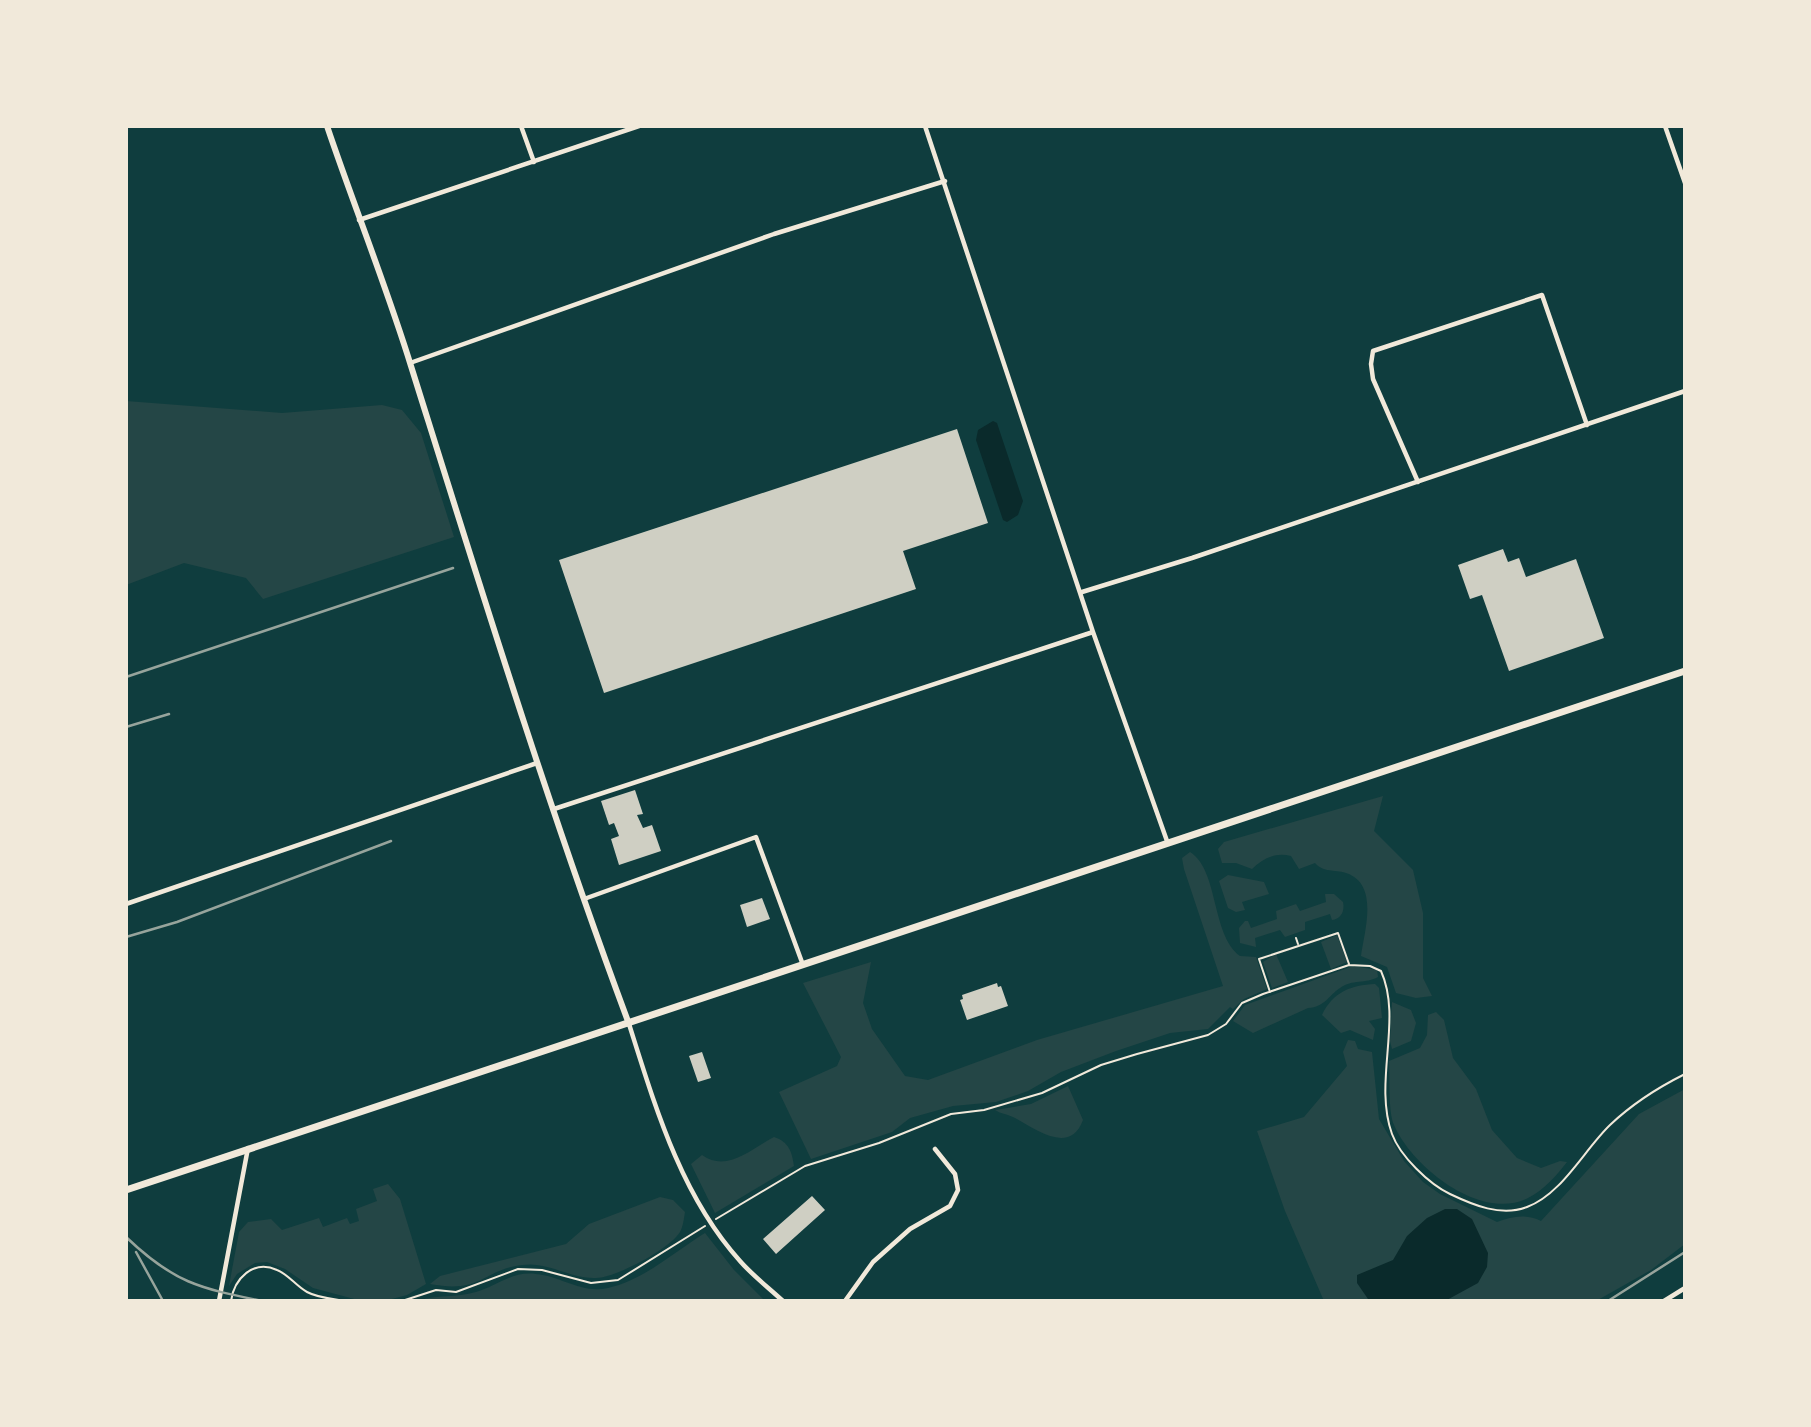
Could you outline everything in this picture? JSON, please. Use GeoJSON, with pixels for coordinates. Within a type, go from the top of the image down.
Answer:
{"type":"FeatureCollection","features":[{"type":"Feature","properties":{"kind":"main road"},"geometry":{"type":"LineString","coordinates":[[126,1190],[248,1147],[629,1024],[1167,841],[1685,671]]}},
{"type":"Feature","properties":{"kind":"street"},"geometry":{"type":"LineString","coordinates":[[327,126],[410,363],[583,900],[668,1136],[694,1196],[711,1222],[739,1261],[783,1301]]}},
{"type":"Feature","properties":{"kind":"street"},"geometry":{"type":"LineString","coordinates":[[521,126],[534,162]]}},
{"type":"Feature","properties":{"kind":"street"},"geometry":{"type":"LineString","coordinates":[[359,220],[639,126]]}},
{"type":"Feature","properties":{"kind":"street"},"geometry":{"type":"LineString","coordinates":[[925,126],[1082,592],[1093,632],[1167,841]]}},
{"type":"Feature","properties":{"kind":"street"},"geometry":{"type":"LineString","coordinates":[[1665,126],[1685,184]]}},
{"type":"Feature","properties":{"kind":"street"},"geometry":{"type":"LineString","coordinates":[[410,363],[774,234],[945,181]]}},
{"type":"Feature","properties":{"kind":"street"},"geometry":{"type":"LineString","coordinates":[[1418,482],[1373,379],[1373,351],[1542,295],[1587,425]]}},
{"type":"Feature","properties":{"kind":"street"},"geometry":{"type":"LineString","coordinates":[[1082,592],[1685,391]]}},
{"type":"Feature","properties":{"kind":"street"},"geometry":{"type":"LineString","coordinates":[[554,810],[1093,632]]}},
{"type":"Feature","properties":{"kind":"street"},"geometry":{"type":"LineString","coordinates":[[126,904],[538,763]]}},
{"type":"Feature","properties":{"kind":"street"},"geometry":{"type":"LineString","coordinates":[[583,900],[756,837],[803,965]]}},
{"type":"Feature","properties":{"kind":"street"},"geometry":{"type":"LineString","coordinates":[[219,1301],[248,1147]]}},
{"type":"Feature","properties":{"kind":"street"},"geometry":{"type":"LineString","coordinates":[[845,1301],[873,1262],[910,1229],[950,1206],[958,1190],[955,1174],[935,1149]]}},
{"type":"Feature","properties":{"kind":"street"},"geometry":{"type":"LineString","coordinates":[[1664,1301],[1685,1287]]}},
{"type":"Feature","properties":{"kind":"path"},"geometry":{"type":"LineString","coordinates":[[1270,992],[1259,959],[1298,945],[1338,933],[1349,965]]}},
{"type":"Feature","properties":{"kind":"path"},"geometry":{"type":"LineString","coordinates":[[1296,938],[1298,945]]}},
{"type":"Feature","properties":{"kind":"path"},"geometry":{"type":"LineString","coordinates":[[402,1301],[436,1290],[465,1290],[504,1272],[518,1269],[542,1270],[591,1283],[618,1280],[805,1166],[879,1143],[951,1114],[984,1110],[1042,1093],[1101,1065],[1208,1035],[1226,1024],[1242,1003],[1349,965],[1370,966],[1381,971],[1389,989],[1384,1091],[1392,1135],[1409,1161],[1442,1191],[1481,1209],[1527,1207],[1539,1200],[1558,1185],[1612,1123],[1664,1084],[1685,1074]]}},
{"type":"Feature","properties":{"kind":"path"},"geometry":{"type":"LineString","coordinates":[[230,1301],[233,1286],[240,1277],[254,1268],[267,1267],[279,1270],[311,1294],[345,1301]]}},
{"type":"Feature","properties":{"kind":"shaded area"},"geometry":{"type":"Polygon","coordinates":[[[126,401],[282,413],[382,405],[402,410],[421,433],[454,537],[263,599],[246,578],[184,563],[126,585],[126,401]]]}},
{"type":"Feature","properties":{"kind":"shaded area"},"geometry":{"type":"Polygon","coordinates":[[[993,421],[997,423],[1023,501],[1018,515],[1007,522],[1003,520],[976,440],[978,430],[993,421]]]}},
{"type":"Feature","properties":{"kind":"shaded area"},"geometry":{"type":"Polygon","coordinates":[[[1383,796],[1374,831],[1413,870],[1423,913],[1423,978],[1432,996],[1416,998],[1396,993],[1387,967],[1361,956],[1367,910],[1363,887],[1357,879],[1346,873],[1326,870],[1315,863],[1299,869],[1291,856],[1285,855],[1270,857],[1252,869],[1236,863],[1222,863],[1218,849],[1224,842],[1383,796]]]}},
{"type":"Feature","properties":{"kind":"shaded area"},"geometry":{"type":"Polygon","coordinates":[[[1190,852],[1206,873],[1219,919],[1231,946],[1240,956],[1256,957],[1267,989],[1244,999],[1233,1009],[1230,1007],[1208,1029],[1170,1033],[1116,1051],[1061,1072],[1028,1091],[996,1102],[953,1106],[910,1118],[892,1132],[811,1159],[779,1092],[837,1066],[841,1057],[803,983],[871,962],[863,1003],[872,1029],[905,1076],[928,1080],[1037,1040],[1223,986],[1184,869],[1182,858],[1190,852]]]}},
{"type":"Feature","properties":{"kind":"shaded area"},"geometry":{"type":"Polygon","coordinates":[[[1228,875],[1264,882],[1269,894],[1242,902],[1245,910],[1236,912],[1228,908],[1219,881],[1228,875]]]}},
{"type":"Feature","properties":{"kind":"shaded area"},"geometry":{"type":"Polygon","coordinates":[[[1325,894],[1334,894],[1343,902],[1343,911],[1338,918],[1332,920],[1330,914],[1305,922],[1305,930],[1285,937],[1280,930],[1255,938],[1256,947],[1240,943],[1239,928],[1245,921],[1248,921],[1251,928],[1277,919],[1276,911],[1296,904],[1300,911],[1326,902],[1325,894]]]}},
{"type":"Feature","properties":{"kind":"shaded area"},"geometry":{"type":"Polygon","coordinates":[[[1337,935],[1347,962],[1331,969],[1321,942],[1337,935]]]}},
{"type":"Feature","properties":{"kind":"shaded area"},"geometry":{"type":"Polygon","coordinates":[[[1276,954],[1288,982],[1272,988],[1263,962],[1276,954]]]}},
{"type":"Feature","properties":{"kind":"shaded area"},"geometry":{"type":"Polygon","coordinates":[[[1353,966],[1377,970],[1378,977],[1345,985],[1318,1006],[1253,1033],[1233,1021],[1245,1005],[1353,966]]]}},
{"type":"Feature","properties":{"kind":"shaded area"},"geometry":{"type":"Polygon","coordinates":[[[1375,984],[1379,988],[1382,1018],[1369,1021],[1375,1029],[1373,1040],[1350,1030],[1341,1033],[1322,1015],[1337,995],[1351,988],[1375,984]]]}},
{"type":"Feature","properties":{"kind":"shaded area"},"geometry":{"type":"Polygon","coordinates":[[[1392,1002],[1411,1010],[1416,1023],[1411,1041],[1392,1049],[1390,1041],[1392,1002]]]}},
{"type":"Feature","properties":{"kind":"shaded area"},"geometry":{"type":"Polygon","coordinates":[[[1436,1012],[1444,1020],[1453,1058],[1476,1089],[1492,1130],[1517,1158],[1541,1168],[1560,1161],[1567,1162],[1534,1195],[1509,1203],[1490,1203],[1470,1197],[1432,1173],[1416,1158],[1394,1125],[1390,1103],[1389,1061],[1420,1048],[1427,1035],[1428,1015],[1436,1012]]]}},
{"type":"Feature","properties":{"kind":"shaded area"},"geometry":{"type":"Polygon","coordinates":[[[1348,1040],[1355,1041],[1358,1049],[1372,1052],[1379,1119],[1404,1161],[1423,1182],[1440,1194],[1497,1222],[1519,1217],[1541,1221],[1639,1114],[1685,1089],[1685,1244],[1651,1270],[1596,1301],[1324,1301],[1285,1211],[1257,1131],[1304,1117],[1347,1066],[1343,1052],[1348,1040]]]}},
{"type":"Feature","properties":{"kind":"shaded area"},"geometry":{"type":"Polygon","coordinates":[[[1068,1086],[1083,1120],[1070,1136],[1052,1137],[995,1110],[1031,1104],[1068,1086]]]}},
{"type":"Feature","properties":{"kind":"shaded area"},"geometry":{"type":"Polygon","coordinates":[[[774,1137],[789,1148],[794,1166],[715,1213],[691,1164],[702,1155],[711,1160],[730,1160],[748,1153],[774,1137]]]}},
{"type":"Feature","properties":{"kind":"shaded area"},"geometry":{"type":"Polygon","coordinates":[[[388,1184],[400,1199],[426,1284],[407,1295],[388,1300],[358,1300],[313,1288],[285,1269],[267,1262],[255,1263],[237,1274],[229,1286],[239,1232],[248,1222],[271,1219],[282,1230],[319,1218],[323,1227],[347,1218],[350,1224],[359,1221],[356,1209],[377,1201],[373,1189],[388,1184]]]}},
{"type":"Feature","properties":{"kind":"shaded area"},"geometry":{"type":"Polygon","coordinates":[[[660,1197],[673,1200],[685,1212],[680,1232],[654,1254],[616,1273],[605,1277],[586,1278],[532,1264],[498,1271],[461,1286],[430,1284],[440,1276],[566,1244],[589,1224],[660,1197]]]}},
{"type":"Feature","properties":{"kind":"shaded area"},"geometry":{"type":"Polygon","coordinates":[[[1445,1209],[1457,1209],[1472,1219],[1488,1253],[1487,1267],[1478,1283],[1445,1301],[1368,1299],[1357,1283],[1357,1275],[1393,1260],[1407,1236],[1427,1218],[1445,1209]]]}},
{"type":"Feature","properties":{"kind":"shaded area"},"geometry":{"type":"Polygon","coordinates":[[[705,1233],[734,1270],[765,1301],[418,1301],[476,1292],[512,1277],[527,1274],[545,1275],[589,1289],[608,1288],[634,1279],[705,1233]]]}},
{"type":"Feature","properties":{"kind":"building"},"geometry":{"type":"Polygon","coordinates":[[[957,429],[988,523],[903,551],[916,589],[604,693],[559,560],[957,429]]]}},
{"type":"Feature","properties":{"kind":"building"},"geometry":{"type":"Polygon","coordinates":[[[1503,549],[1508,562],[1519,558],[1526,577],[1576,559],[1604,638],[1509,671],[1482,595],[1470,599],[1458,565],[1503,549]]]}},
{"type":"Feature","properties":{"kind":"building"},"geometry":{"type":"Polygon","coordinates":[[[635,790],[643,814],[637,815],[643,828],[652,825],[661,851],[619,865],[611,839],[619,836],[614,823],[609,825],[601,801],[635,790]]]}},
{"type":"Feature","properties":{"kind":"building"},"geometry":{"type":"Polygon","coordinates":[[[762,898],[770,919],[747,927],[740,905],[762,898]]]}},
{"type":"Feature","properties":{"kind":"building"},"geometry":{"type":"Polygon","coordinates":[[[997,983],[998,987],[1001,986],[1008,1006],[967,1020],[960,1000],[963,999],[962,995],[997,983]]]}},
{"type":"Feature","properties":{"kind":"building"},"geometry":{"type":"Polygon","coordinates":[[[702,1052],[711,1078],[698,1082],[689,1056],[702,1052]]]}},
{"type":"Feature","properties":{"kind":"building"},"geometry":{"type":"Polygon","coordinates":[[[812,1196],[825,1210],[776,1254],[763,1239],[812,1196]]]}},
{"type":"Feature","properties":{"kind":"railway"},"geometry":{"type":"LineString","coordinates":[[126,677],[453,568]]}},
{"type":"Feature","properties":{"kind":"railway"},"geometry":{"type":"LineString","coordinates":[[126,727],[169,714]]}},
{"type":"Feature","properties":{"kind":"railway"},"geometry":{"type":"LineString","coordinates":[[126,937],[177,922],[391,841]]}},
{"type":"Feature","properties":{"kind":"railway"},"geometry":{"type":"LineString","coordinates":[[126,1237],[159,1265],[188,1281],[262,1301]]}},
{"type":"Feature","properties":{"kind":"railway"},"geometry":{"type":"LineString","coordinates":[[136,1252],[163,1301]]}},
{"type":"Feature","properties":{"kind":"railway"},"geometry":{"type":"LineString","coordinates":[[1608,1301],[1685,1252]]}}]}
